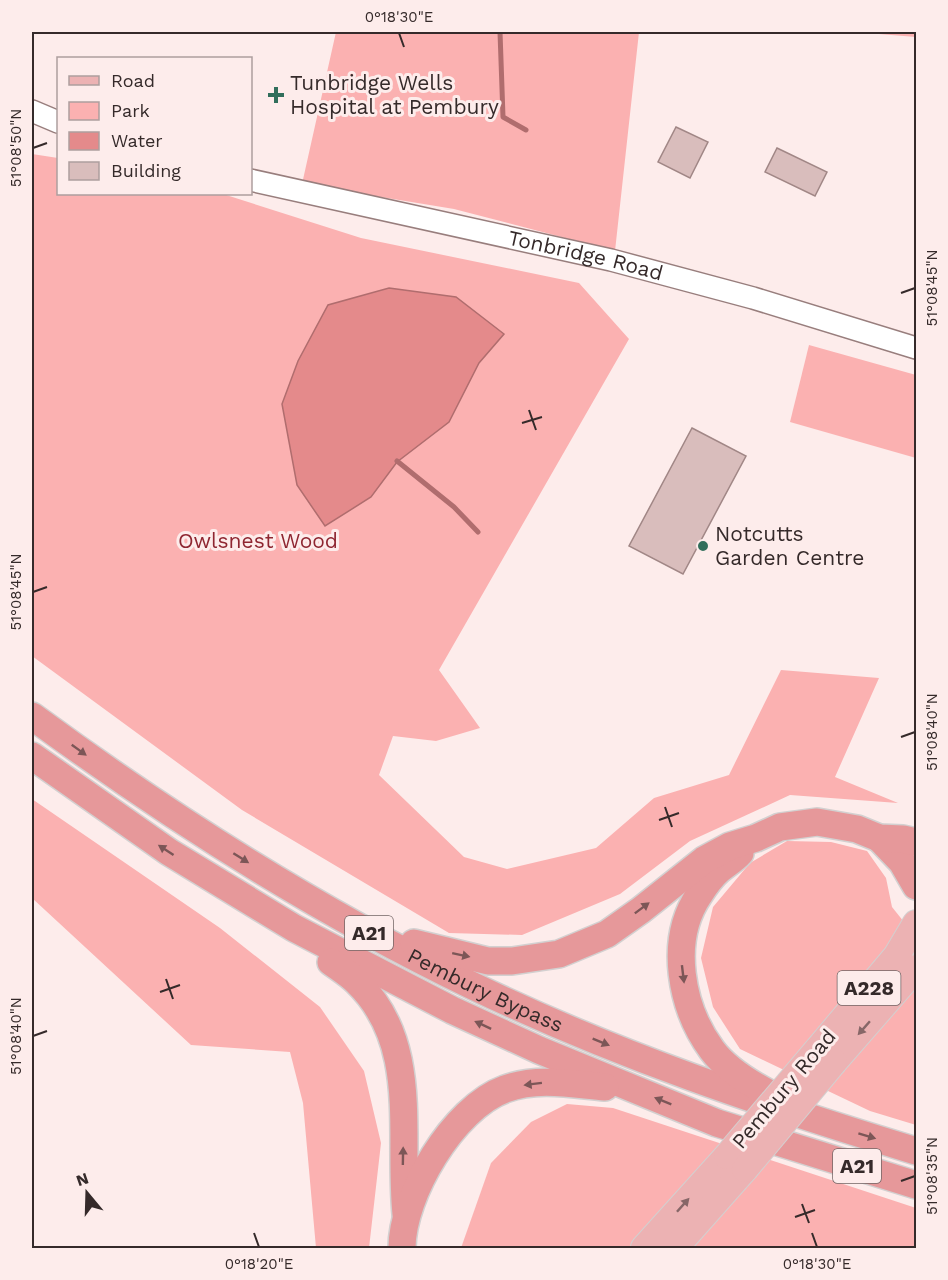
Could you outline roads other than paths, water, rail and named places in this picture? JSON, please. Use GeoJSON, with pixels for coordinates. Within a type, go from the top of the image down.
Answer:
{"type":"FeatureCollection","features":[{"type":"Feature","properties":{"kind":"highway","name":"Pembury Bypass"},"geometry":{"type":"LineString","coordinates":[[32,716],[97,764],[187,824],[312,901],[472,986],[551,1022],[670,1070],[818,1121],[916,1151]]}},
{"type":"Feature","properties":{"kind":"highway","name":"Pembury Bypass"},"geometry":{"type":"LineString","coordinates":[[32,756],[169,852],[294,928],[452,1010],[539,1050],[717,1123],[916,1185]]}},
{"type":"Feature","properties":{"kind":"highway","name":"A21"},"geometry":{"type":"LineString","coordinates":[[364,930],[488,961],[512,961],[560,954],[607,934],[704,860],[730,846],[780,827],[817,822],[857,828],[879,838],[902,862],[916,886]]}},
{"type":"Feature","properties":{"kind":"highway","name":"A21"},"geometry":{"type":"LineString","coordinates":[[756,838],[737,857],[717,872],[698,897],[690,913],[682,949],[681,970],[685,990],[695,1020],[713,1052],[752,1084],[818,1121]]}},
{"type":"Feature","properties":{"kind":"highway","name":"A21"},"geometry":{"type":"LineString","coordinates":[[879,838],[903,839],[916,843]]}},
{"type":"Feature","properties":{"kind":"highway","name":"A21"},"geometry":{"type":"LineString","coordinates":[[294,928],[326,958],[356,980],[373,999],[385,1018],[393,1039],[403,1081],[402,1180],[406,1214],[402,1248]]}},
{"type":"Feature","properties":{"kind":"highway","name":"A21"},"geometry":{"type":"LineString","coordinates":[[406,1214],[419,1184],[442,1143],[459,1121],[483,1100],[505,1089],[530,1083],[556,1082],[633,1089]]}},
{"type":"Feature","properties":{"kind":"main road","name":"Pembury Road"},"geometry":{"type":"LineString","coordinates":[[675,1248],[736,1162],[826,1056],[897,955],[916,923]]}},
{"type":"Feature","properties":{"kind":"main road","name":"Pembury Road"},"geometry":{"type":"LineString","coordinates":[[826,1056],[916,968]]}},
{"type":"Feature","properties":{"kind":"main road","name":"Pembury Road"},"geometry":{"type":"LineString","coordinates":[[644,1248],[736,1162]]}},
{"type":"Feature","properties":{"kind":"street"},"geometry":{"type":"LineString","coordinates":[[32,111],[57,122]]}},
{"type":"Feature","properties":{"kind":"street","name":"Tonbridge Road"},"geometry":{"type":"LineString","coordinates":[[252,180],[611,260],[753,298],[916,348]]}},
{"type":"Feature","properties":{"kind":"water"},"geometry":{"type":"Polygon","coordinates":[[[389,288],[456,297],[504,334],[479,363],[449,422],[397,462],[371,497],[325,526],[297,485],[282,404],[298,361],[328,305],[389,288]]]}},
{"type":"Feature","properties":{"kind":"waterway"},"geometry":{"type":"LineString","coordinates":[[500,32],[503,117],[526,130]]}},
{"type":"Feature","properties":{"kind":"waterway"},"geometry":{"type":"LineString","coordinates":[[397,461],[454,507],[478,532]]}},
{"type":"Feature","properties":{"kind":"place","name":"Tunbridge Wells Hospital at Pembury"},"geometry":{"type":"Point","coordinates":[276,95]}},
{"type":"Feature","properties":{"kind":"place","name":"Notcutts Garden Centre"},"geometry":{"type":"Point","coordinates":[703,546]}},
{"type":"Feature","properties":{"kind":"park label","name":"Owlsnest Wood"},"geometry":{"type":"Point","coordinates":[258,541]}}]}
